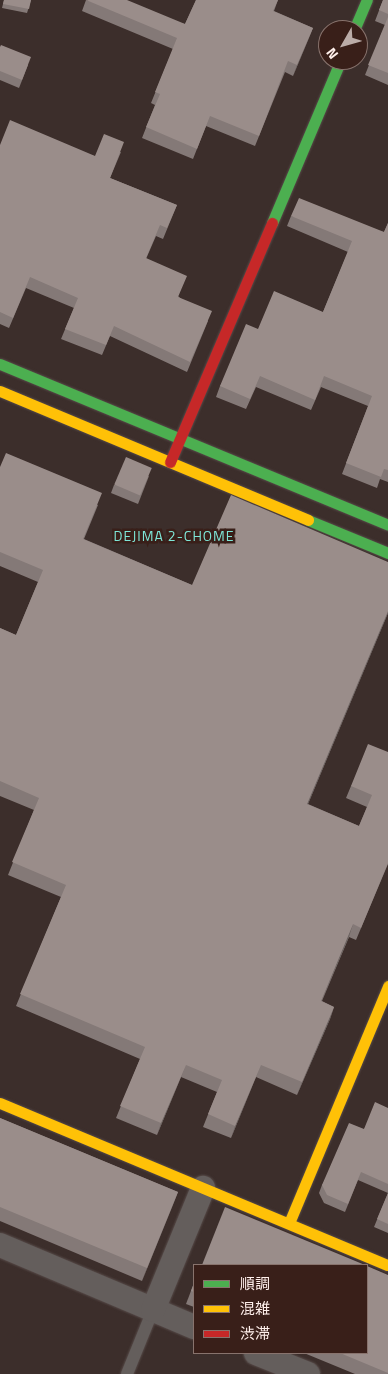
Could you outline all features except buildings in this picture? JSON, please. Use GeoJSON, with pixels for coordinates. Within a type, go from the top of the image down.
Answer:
{"type":"FeatureCollection","features":[{"type":"Feature","properties":{"kind":"street"},"geometry":{"type":"LineString","coordinates":[[358,20],[367,0]]}},
{"type":"Feature","properties":{"kind":"street"},"geometry":{"type":"LineString","coordinates":[[170,462],[337,70]]}},
{"type":"Feature","properties":{"kind":"street"},"geometry":{"type":"LineString","coordinates":[[0,364],[388,525]]}},
{"type":"Feature","properties":{"kind":"street"},"geometry":{"type":"LineString","coordinates":[[0,391],[388,553]]}},
{"type":"Feature","properties":{"kind":"street"},"geometry":{"type":"LineString","coordinates":[[289,1223],[388,986]]}},
{"type":"Feature","properties":{"kind":"street"},"geometry":{"type":"LineString","coordinates":[[0,1103],[388,1264]]}},
{"type":"Feature","properties":{"kind":"street"},"geometry":{"type":"LineString","coordinates":[[153,1310],[203,1188]]}},
{"type":"Feature","properties":{"kind":"street"},"geometry":{"type":"LineString","coordinates":[[0,1245],[193,1327]]}},
{"type":"Feature","properties":{"kind":"street"},"geometry":{"type":"LineString","coordinates":[[258,1354],[308,1374]]}},
{"type":"Feature","properties":{"kind":"lane"},"geometry":{"type":"LineString","coordinates":[[127,1374],[153,1310]]}},
{"type":"Feature","properties":{"kind":"traffic: fast"},"geometry":{"type":"LineString","coordinates":[[358,20],[367,0]]}},
{"type":"Feature","properties":{"kind":"traffic: fast"},"geometry":{"type":"LineString","coordinates":[[272,223],[337,70]]}},
{"type":"Feature","properties":{"kind":"traffic: fast"},"geometry":{"type":"LineString","coordinates":[[0,364],[388,525]]}},
{"type":"Feature","properties":{"kind":"traffic: fast"},"geometry":{"type":"LineString","coordinates":[[308,520],[388,553]]}},
{"type":"Feature","properties":{"kind":"traffic: slow"},"geometry":{"type":"LineString","coordinates":[[0,391],[308,520]]}},
{"type":"Feature","properties":{"kind":"traffic: slow"},"geometry":{"type":"LineString","coordinates":[[289,1223],[388,986]]}},
{"type":"Feature","properties":{"kind":"traffic: slow"},"geometry":{"type":"LineString","coordinates":[[0,1103],[388,1265]]}},
{"type":"Feature","properties":{"kind":"traffic: jam"},"geometry":{"type":"LineString","coordinates":[[170,462],[272,223]]}},
{"type":"Feature","properties":{"kind":"district","name":"DEJIMA 2-CHOME"},"geometry":{"type":"Point","coordinates":[174,536]}}]}
